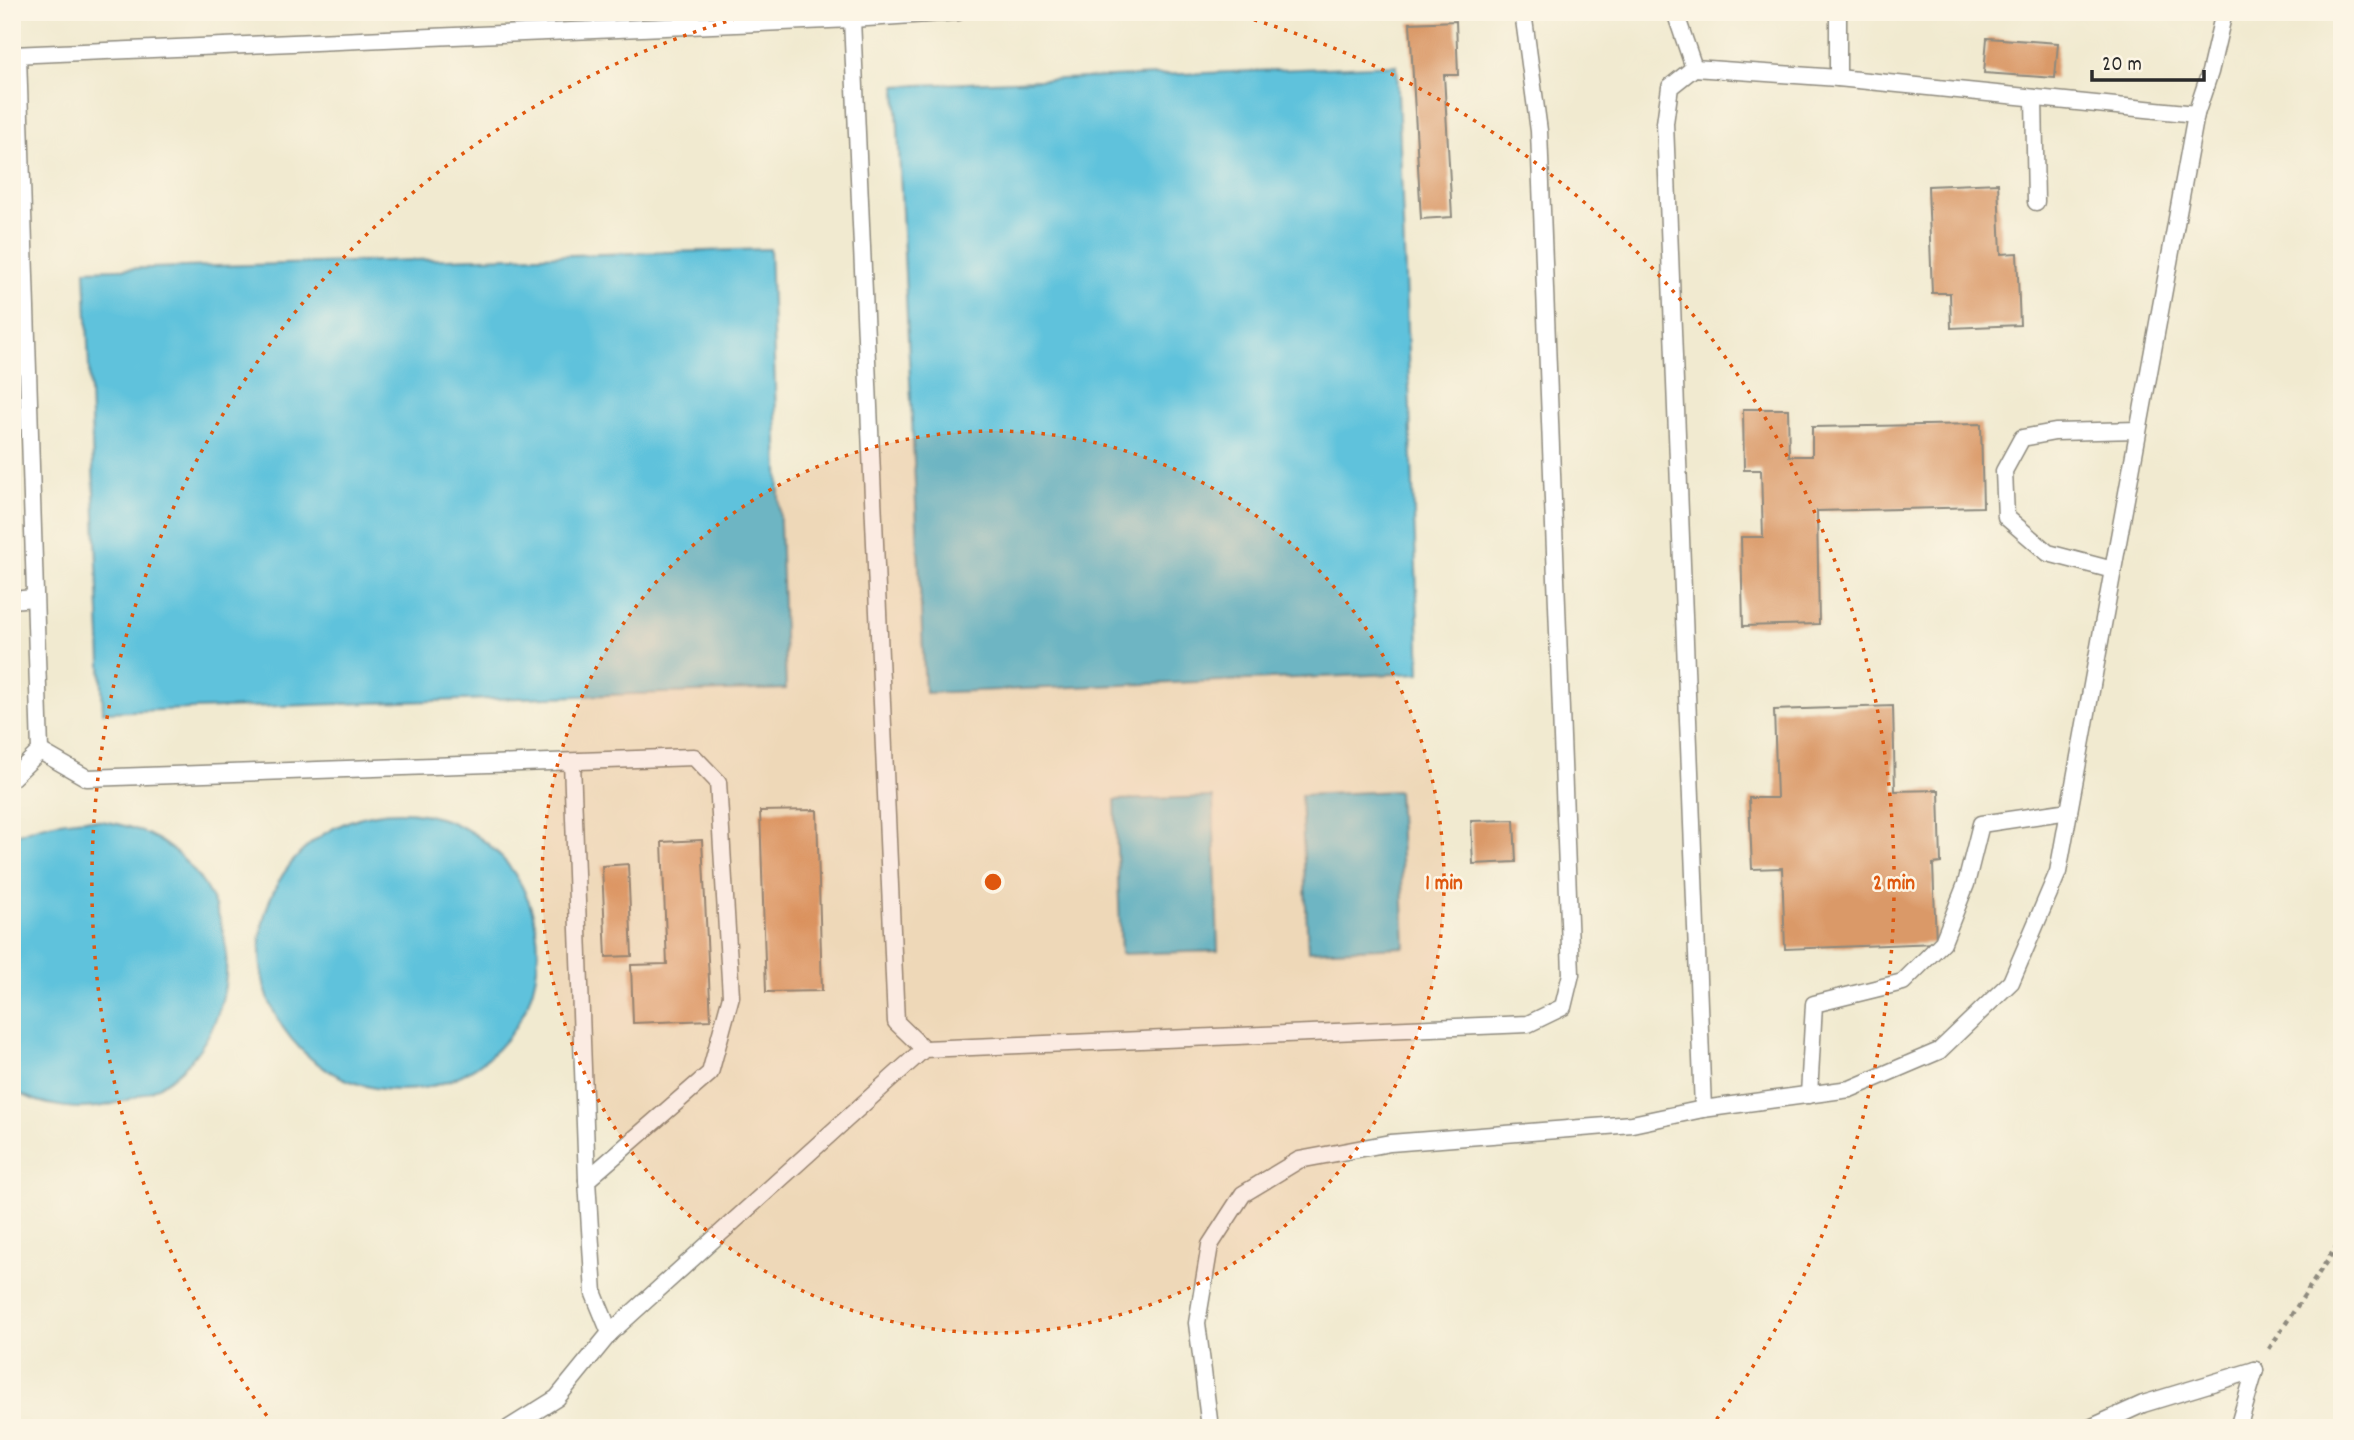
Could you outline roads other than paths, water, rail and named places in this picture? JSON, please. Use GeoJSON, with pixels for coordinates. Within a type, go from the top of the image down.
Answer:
{"type":"FeatureCollection","features":[{"type":"Feature","properties":{"kind":"lane"},"geometry":{"type":"LineString","coordinates":[[12,778],[40,751],[15,55],[852,19],[958,12]]}},
{"type":"Feature","properties":{"kind":"lane"},"geometry":{"type":"LineString","coordinates":[[509,1428],[557,1398],[610,1333],[924,1049],[1528,1024],[1563,1007],[1571,974],[1553,466],[1539,131],[1522,12]]}},
{"type":"Feature","properties":{"kind":"lane"},"geometry":{"type":"LineString","coordinates":[[1675,12],[1694,68]]}},
{"type":"Feature","properties":{"kind":"lane"},"geometry":{"type":"LineString","coordinates":[[1838,12],[1838,78]]}},
{"type":"Feature","properties":{"kind":"lane"},"geometry":{"type":"LineString","coordinates":[[1210,1428],[1197,1323],[1210,1245],[1243,1194],[1299,1160],[1390,1143],[1632,1124],[1703,1109],[1850,1089],[1938,1051],[2011,982],[2058,872],[2196,114],[2210,72],[2224,12]]}},
{"type":"Feature","properties":{"kind":"lane"},"geometry":{"type":"LineString","coordinates":[[852,19],[897,1022],[924,1049]]}},
{"type":"Feature","properties":{"kind":"lane"},"geometry":{"type":"LineString","coordinates":[[1703,1109],[1665,123],[1670,87],[1694,68],[1838,78],[2196,114]]}},
{"type":"Feature","properties":{"kind":"lane"},"geometry":{"type":"LineString","coordinates":[[2034,98],[2036,202]]}},
{"type":"Feature","properties":{"kind":"lane"},"geometry":{"type":"LineString","coordinates":[[2112,570],[2048,553],[2006,517],[2004,471],[2022,438],[2055,432],[2138,430]]}},
{"type":"Feature","properties":{"kind":"lane"},"geometry":{"type":"LineString","coordinates":[[12,600],[33,598]]}},
{"type":"Feature","properties":{"kind":"lane"},"geometry":{"type":"LineString","coordinates":[[40,751],[87,778],[694,757],[718,782],[731,996],[710,1073],[587,1180]]}},
{"type":"Feature","properties":{"kind":"lane"},"geometry":{"type":"LineString","coordinates":[[572,762],[587,1180],[594,1294],[610,1333]]}},
{"type":"Feature","properties":{"kind":"lane"},"geometry":{"type":"LineString","coordinates":[[1809,1094],[1814,1004],[1903,982],[1943,942],[1966,884],[1981,824],[2069,811]]}},
{"type":"Feature","properties":{"kind":"lane"},"geometry":{"type":"LineString","coordinates":[[2090,1428],[2143,1404],[2255,1370],[2238,1428]]}},
{"type":"Feature","properties":{"kind":"water"},"geometry":{"type":"Polygon","coordinates":[[[1397,65],[1420,673],[925,693],[896,86],[1397,65]]]}},
{"type":"Feature","properties":{"kind":"water"},"geometry":{"type":"Polygon","coordinates":[[[770,249],[786,689],[103,712],[85,270],[770,249]]]}},
{"type":"Feature","properties":{"kind":"water"},"geometry":{"type":"Polygon","coordinates":[[[1398,791],[1405,947],[1308,951],[1301,795],[1398,791]]]}},
{"type":"Feature","properties":{"kind":"water"},"geometry":{"type":"Polygon","coordinates":[[[1213,797],[1218,951],[1121,954],[1115,800],[1213,797]]]}},
{"type":"Feature","properties":{"kind":"water"},"geometry":{"type":"Polygon","coordinates":[[[413,812],[465,828],[498,852],[515,874],[528,898],[536,924],[536,978],[528,1004],[515,1028],[498,1050],[476,1067],[452,1080],[413,1090],[385,1090],[333,1074],[300,1050],[291,1039],[276,1017],[262,978],[260,937],[276,885],[300,852],[311,843],[333,828],[372,814],[413,812]]]}},
{"type":"Feature","properties":{"kind":"water"},"geometry":{"type":"Polygon","coordinates":[[[86,819],[118,824],[147,834],[166,845],[193,870],[212,900],[223,933],[226,967],[222,1002],[209,1034],[188,1063],[160,1086],[144,1094],[103,1106],[76,1108],[37,1101],[12,1090],[12,837],[48,824],[86,819]]]}}]}
